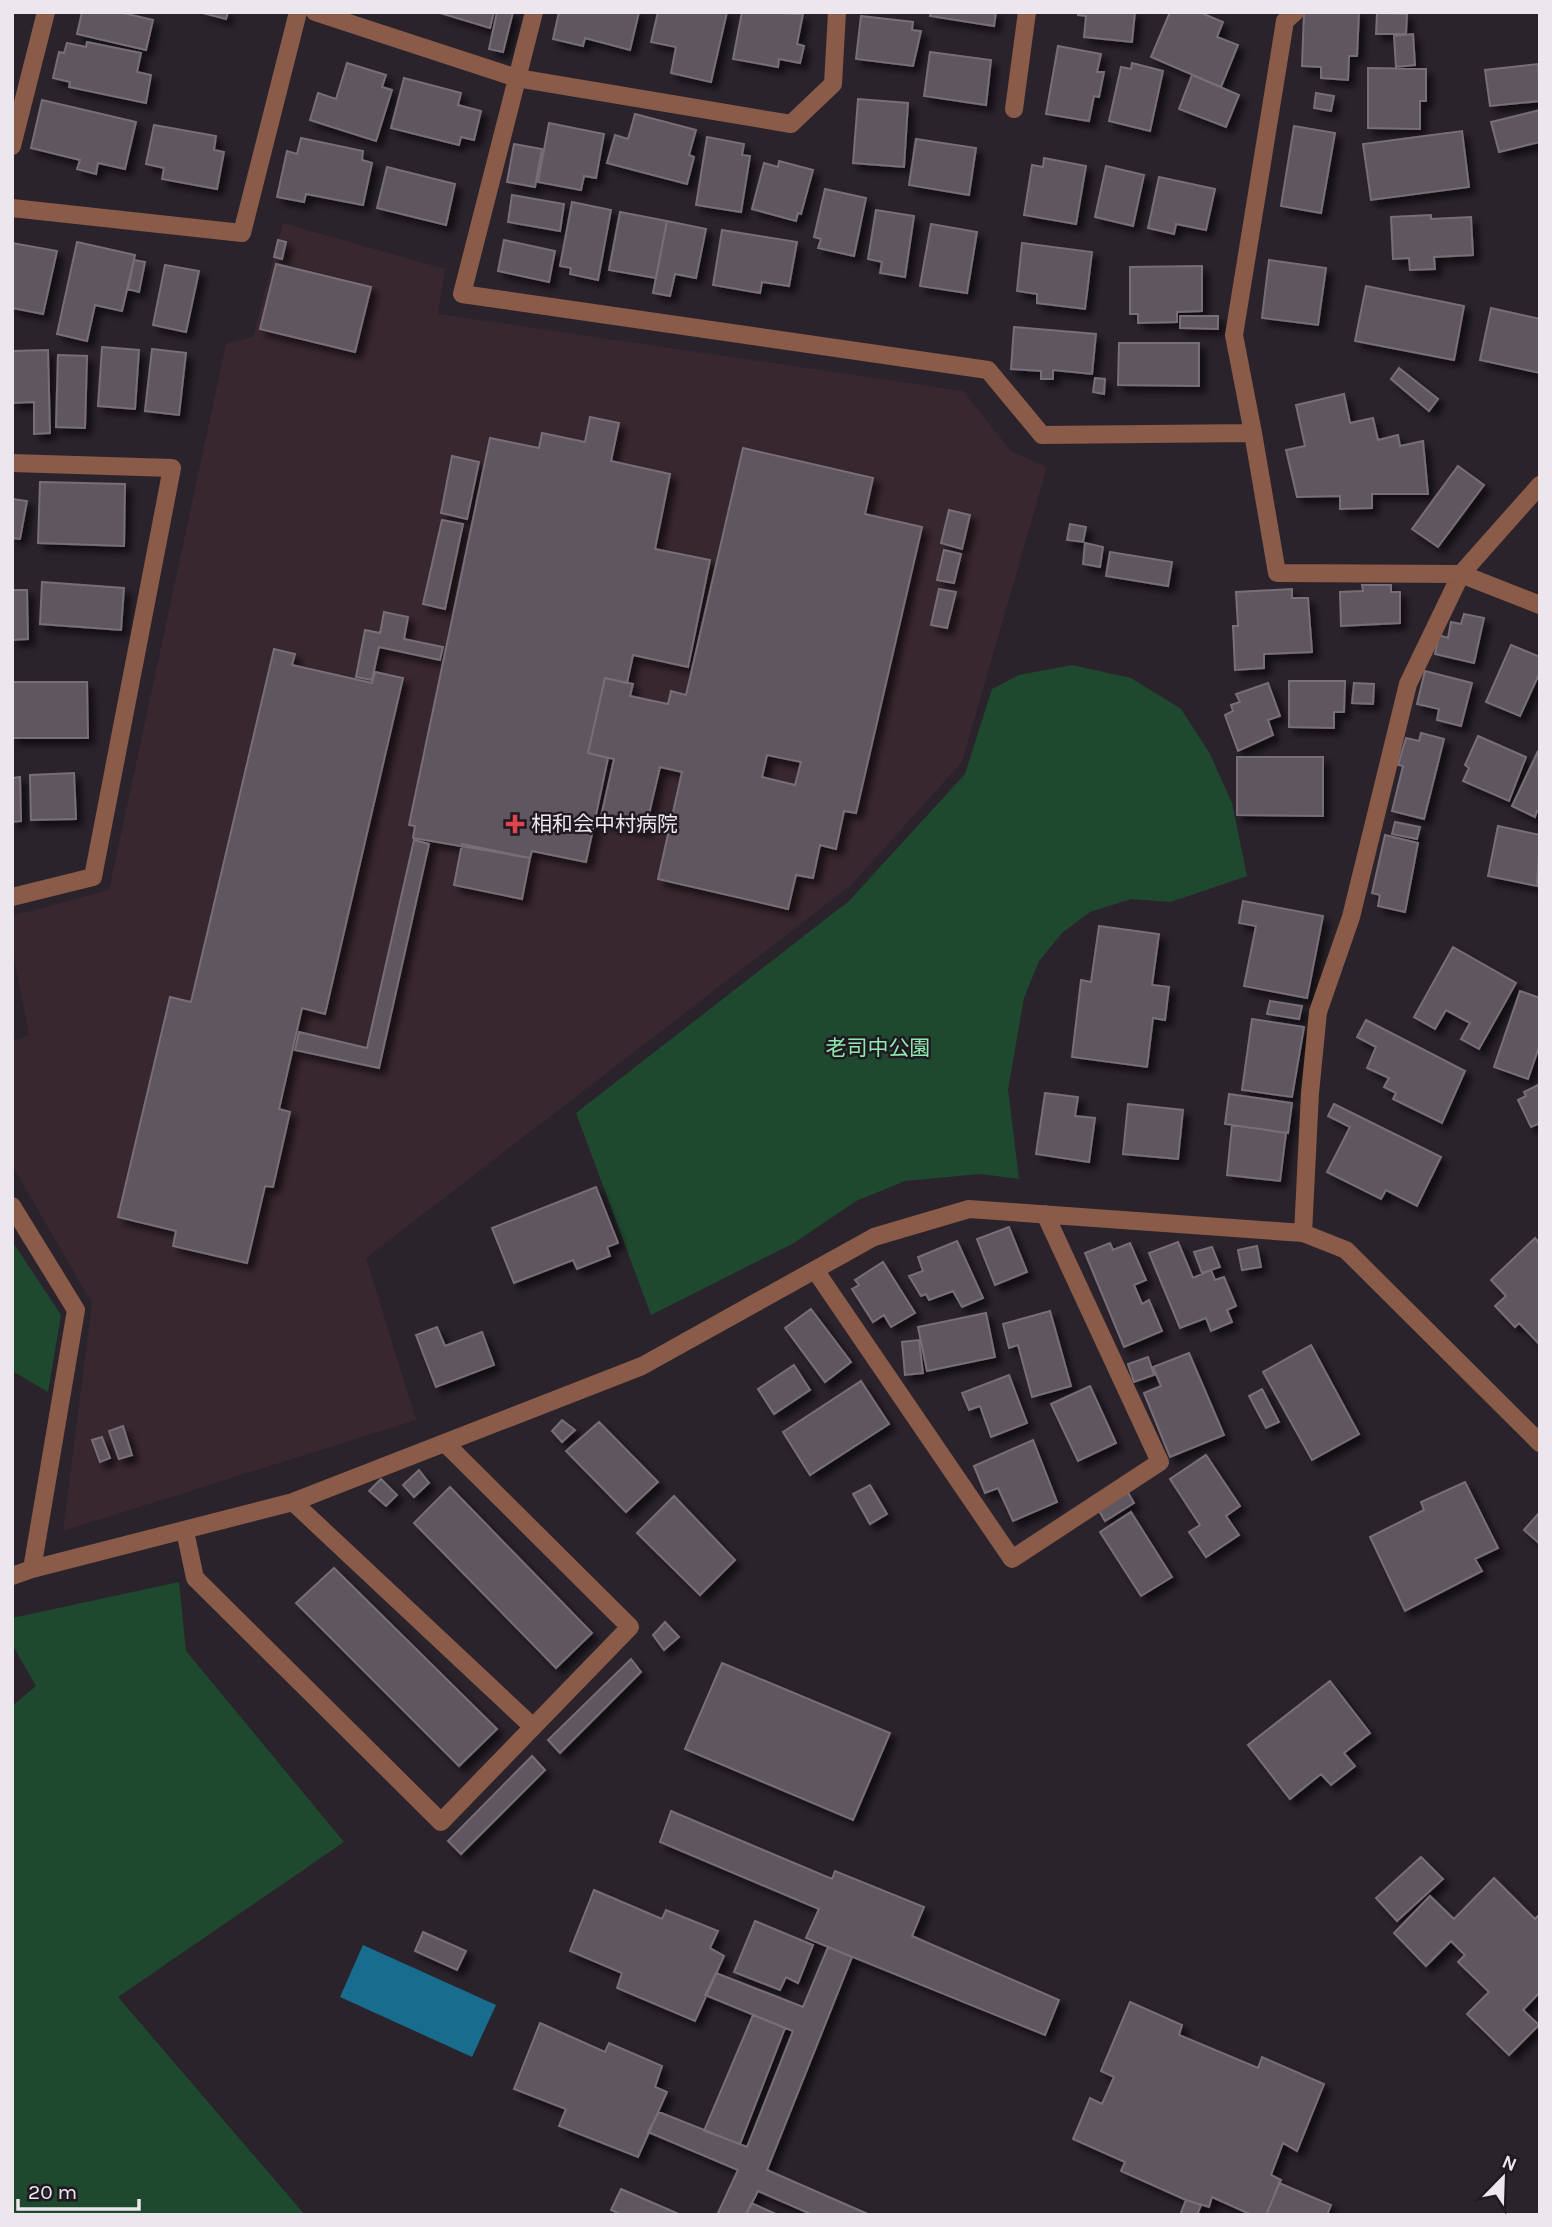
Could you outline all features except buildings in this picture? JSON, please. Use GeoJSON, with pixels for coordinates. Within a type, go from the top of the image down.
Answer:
{"type":"FeatureCollection","features":[{"type":"Feature","properties":{"kind":"street"},"geometry":{"type":"LineString","coordinates":[[12,146],[46,12]]}},
{"type":"Feature","properties":{"kind":"street"},"geometry":{"type":"LineString","coordinates":[[12,208],[242,233],[298,12]]}},
{"type":"Feature","properties":{"kind":"street"},"geometry":{"type":"LineString","coordinates":[[315,12],[517,78],[791,124],[834,85],[837,12]]}},
{"type":"Feature","properties":{"kind":"street"},"geometry":{"type":"LineString","coordinates":[[534,12],[462,294],[988,370],[1042,435],[1253,433]]}},
{"type":"Feature","properties":{"kind":"street"},"geometry":{"type":"LineString","coordinates":[[1014,109],[1027,12]]}},
{"type":"Feature","properties":{"kind":"street"},"geometry":{"type":"LineString","coordinates":[[1295,12],[1285,21],[1234,335],[1277,573],[1461,574],[1540,605]]}},
{"type":"Feature","properties":{"kind":"street"},"geometry":{"type":"LineString","coordinates":[[12,463],[172,468],[93,877],[12,897]]}},
{"type":"Feature","properties":{"kind":"street"},"geometry":{"type":"LineString","coordinates":[[1303,1233],[1310,1093],[1318,1012],[1350,917],[1408,684],[1461,574],[1540,485]]}},
{"type":"Feature","properties":{"kind":"street"},"geometry":{"type":"LineString","coordinates":[[12,1206],[76,1310],[33,1569]]}},
{"type":"Feature","properties":{"kind":"street"},"geometry":{"type":"LineString","coordinates":[[12,1576],[293,1502],[642,1366],[874,1237],[970,1209],[1303,1233],[1346,1250],[1540,1443]]}},
{"type":"Feature","properties":{"kind":"street"},"geometry":{"type":"LineString","coordinates":[[815,1270],[1012,1559],[1160,1462],[1045,1214]]}},
{"type":"Feature","properties":{"kind":"street"},"geometry":{"type":"LineString","coordinates":[[185,1531],[195,1577],[441,1822],[630,1627],[445,1443]]}},
{"type":"Feature","properties":{"kind":"street"},"geometry":{"type":"LineString","coordinates":[[293,1502],[533,1727]]}},
{"type":"Feature","properties":{"kind":"shaded area","name":"相和会中村病院"},"geometry":{"type":"Polygon","coordinates":[[[283,223],[445,269],[438,314],[963,391],[1011,451],[1047,467],[962,762],[850,886],[366,1258],[416,1420],[63,1531],[92,1303],[12,1165],[12,1041],[29,1035],[12,946],[12,916],[109,890],[226,344],[253,337],[283,223]]]}},
{"type":"Feature","properties":{"kind":"green space","name":"老司中公園"},"geometry":{"type":"Polygon","coordinates":[[[1072,665],[1131,678],[1181,709],[1210,754],[1232,803],[1247,876],[1171,902],[1131,899],[1090,912],[1063,932],[1039,961],[1024,998],[1008,1089],[1019,1179],[980,1174],[905,1181],[856,1201],[794,1243],[651,1315],[576,1113],[849,901],[965,774],[992,689],[1019,675],[1072,665]]]}},
{"type":"Feature","properties":{"kind":"green space"},"geometry":{"type":"Polygon","coordinates":[[[12,1241],[61,1315],[48,1392],[12,1371],[12,1241]]]}},
{"type":"Feature","properties":{"kind":"green space"},"geometry":{"type":"Polygon","coordinates":[[[179,1582],[186,1651],[344,1842],[118,1997],[305,2215],[12,2215],[12,1706],[36,1686],[12,1644],[12,1618],[179,1582]]]}},
{"type":"Feature","properties":{"kind":"water"},"geometry":{"type":"Polygon","coordinates":[[[363,1945],[496,2005],[472,2057],[340,1997],[363,1945]]]}},
{"type":"Feature","properties":{"kind":"place","name":"相和会中村病院"},"geometry":{"type":"Point","coordinates":[515,824]}}]}
